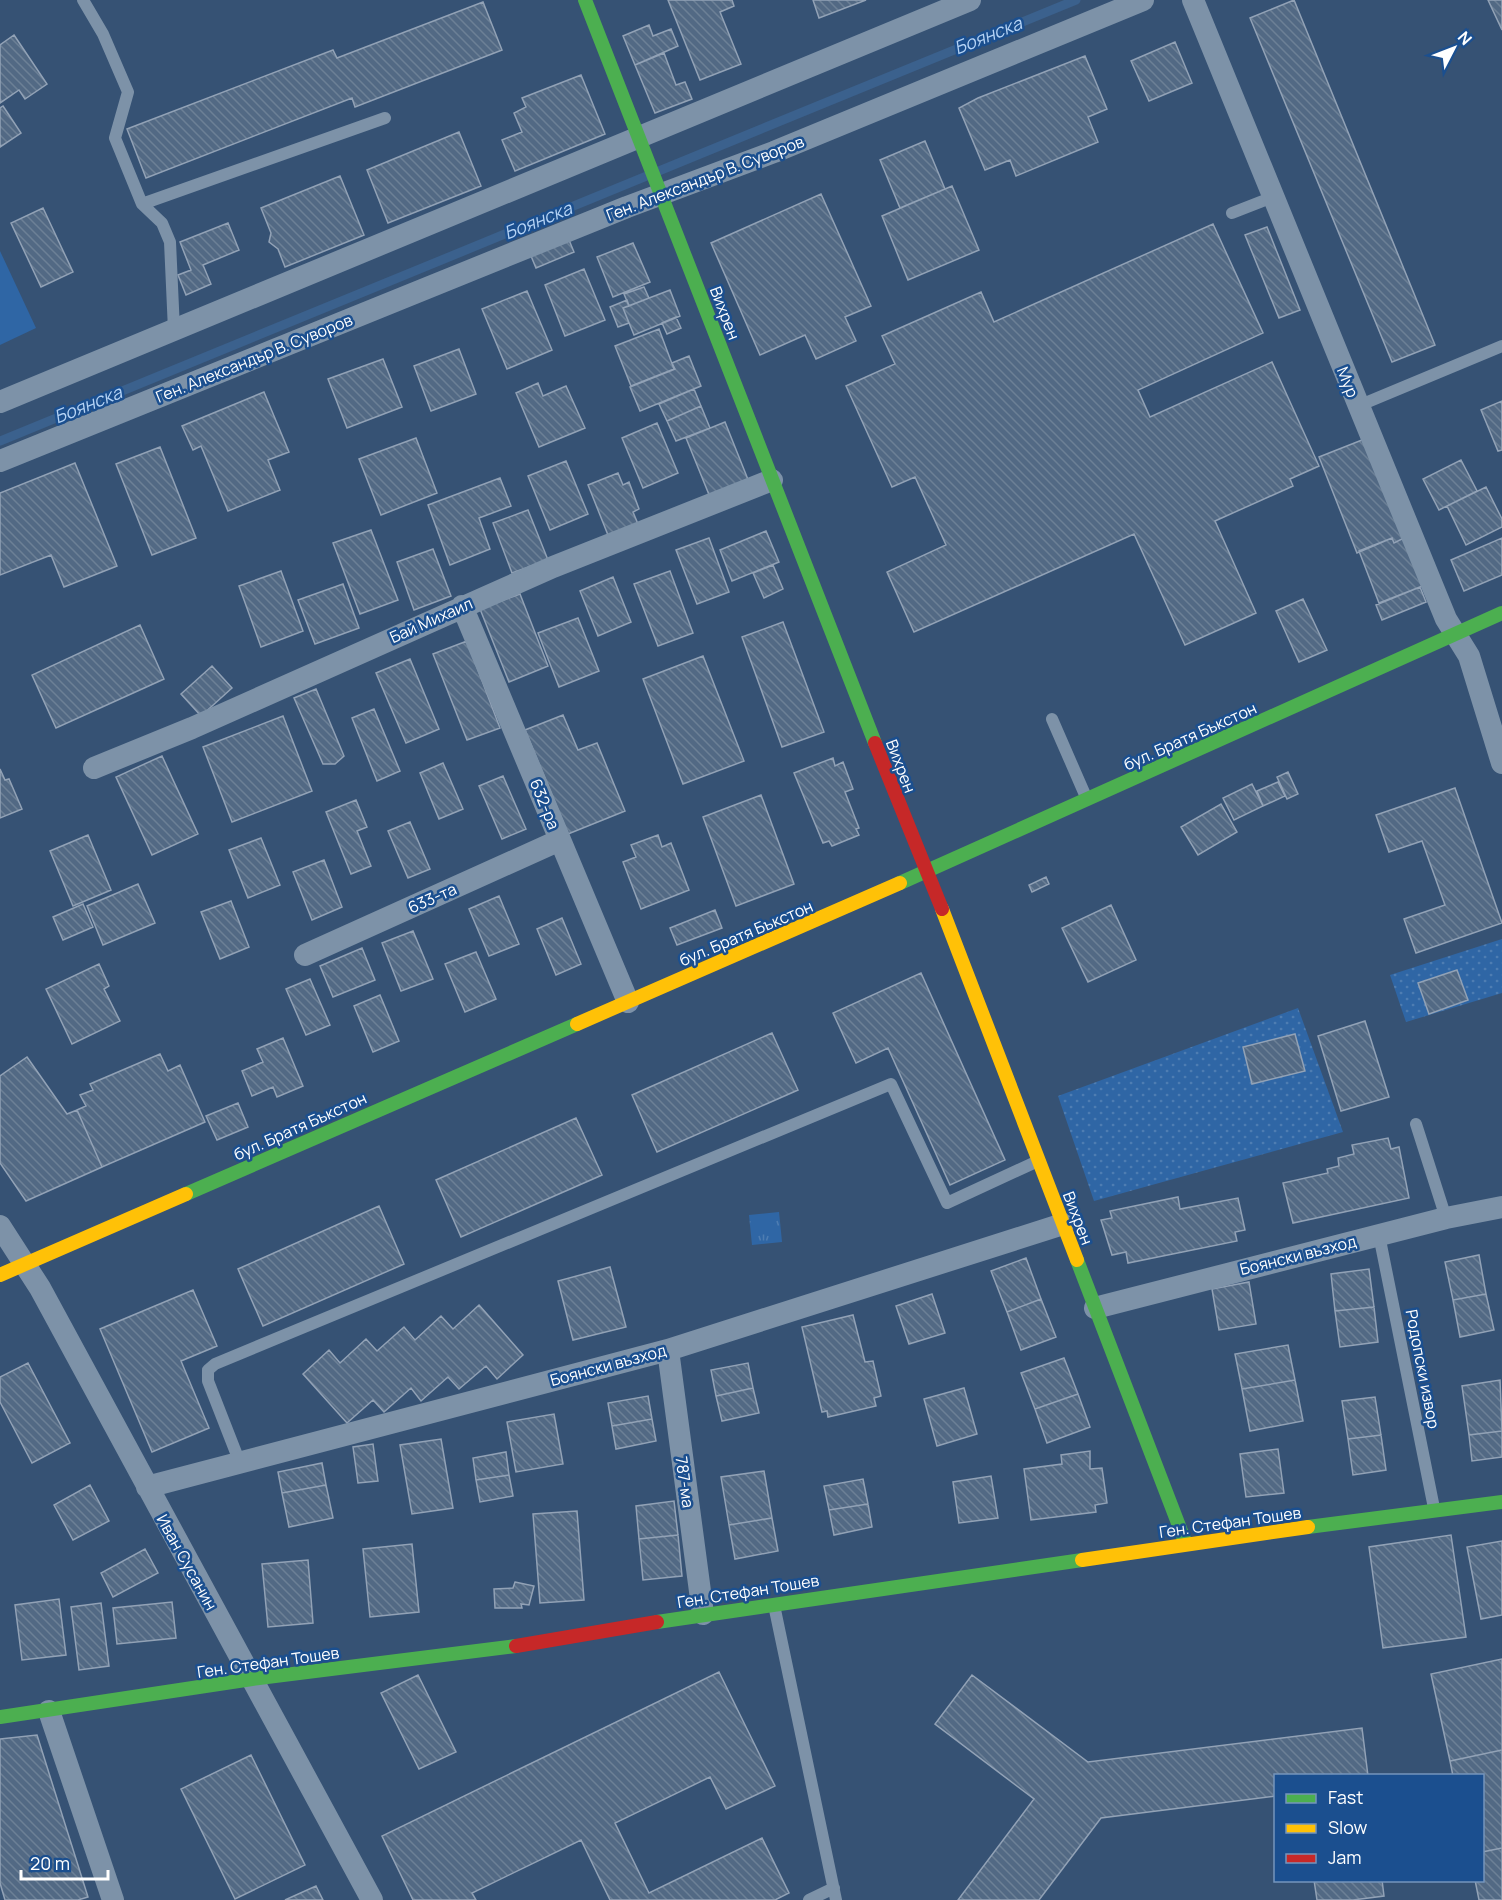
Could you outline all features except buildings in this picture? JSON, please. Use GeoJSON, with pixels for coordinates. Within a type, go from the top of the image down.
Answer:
{"type":"FeatureCollection","features":[{"type":"Feature","properties":{"kind":"street","name":"Вихрен"},"geometry":{"type":"LineString","coordinates":[[585,0],[636,137],[661,194],[1039,1161],[1186,1544]]}},
{"type":"Feature","properties":{"kind":"street"},"geometry":{"type":"LineString","coordinates":[[0,402],[970,0]]}},
{"type":"Feature","properties":{"kind":"street","name":"Ген. Александър В. Суворов"},"geometry":{"type":"LineString","coordinates":[[0,461],[661,194],[774,152],[1143,0]]}},
{"type":"Feature","properties":{"kind":"street","name":"Мур"},"geometry":{"type":"LineString","coordinates":[[1193,0],[1446,619],[1469,656],[1502,763]]}},
{"type":"Feature","properties":{"kind":"street","name":"Бай Михаил"},"geometry":{"type":"LineString","coordinates":[[94,768],[192,728],[462,606],[772,480]]}},
{"type":"Feature","properties":{"kind":"street","name":"632-ра"},"geometry":{"type":"LineString","coordinates":[[462,606],[628,1002]]}},
{"type":"Feature","properties":{"kind":"street","name":"бул. Братя Бъкстон"},"geometry":{"type":"LineString","coordinates":[[0,1275],[1088,801],[1502,613]]}},
{"type":"Feature","properties":{"kind":"street","name":"633-та"},"geometry":{"type":"LineString","coordinates":[[305,955],[560,840]]}},
{"type":"Feature","properties":{"kind":"street","name":"Боянски възход"},"geometry":{"type":"LineString","coordinates":[[1095,1308],[1446,1218],[1502,1206]]}},
{"type":"Feature","properties":{"kind":"street","name":"Боянски възход"},"geometry":{"type":"LineString","coordinates":[[147,1487],[668,1350],[1063,1224]]}},
{"type":"Feature","properties":{"kind":"street","name":"Иван Сусанин"},"geometry":{"type":"LineString","coordinates":[[0,1226],[40,1288],[372,1900]]}},
{"type":"Feature","properties":{"kind":"street","name":"787-ма"},"geometry":{"type":"LineString","coordinates":[[668,1350],[703,1614]]}},
{"type":"Feature","properties":{"kind":"street","name":"Ген. Стефан Тошев"},"geometry":{"type":"LineString","coordinates":[[0,1717],[252,1679],[494,1650],[703,1614],[1435,1509],[1502,1502]]}},
{"type":"Feature","properties":{"kind":"street"},"geometry":{"type":"LineString","coordinates":[[50,1711],[113,1900]]}},
{"type":"Feature","properties":{"kind":"lane"},"geometry":{"type":"LineString","coordinates":[[83,0],[103,34],[128,92],[115,138],[142,204],[162,223],[170,242],[174,330]]}},
{"type":"Feature","properties":{"kind":"lane"},"geometry":{"type":"LineString","coordinates":[[142,204],[385,118]]}},
{"type":"Feature","properties":{"kind":"lane"},"geometry":{"type":"LineString","coordinates":[[1232,213],[1273,197]]}},
{"type":"Feature","properties":{"kind":"lane"},"geometry":{"type":"LineString","coordinates":[[1358,406],[1502,346]]}},
{"type":"Feature","properties":{"kind":"lane"},"geometry":{"type":"LineString","coordinates":[[1052,719],[1088,801]]}},
{"type":"Feature","properties":{"kind":"lane"},"geometry":{"type":"LineString","coordinates":[[240,1463],[208,1381],[208,1370],[215,1364],[891,1084],[947,1203],[1039,1161]]}},
{"type":"Feature","properties":{"kind":"lane"},"geometry":{"type":"LineString","coordinates":[[1416,1124],[1446,1218]]}},
{"type":"Feature","properties":{"kind":"lane","name":"Родопски извор"},"geometry":{"type":"LineString","coordinates":[[1379,1235],[1435,1509]]}},
{"type":"Feature","properties":{"kind":"lane"},"geometry":{"type":"LineString","coordinates":[[774,1604],[835,1894],[809,1900]]}},
{"type":"Feature","properties":{"kind":"green space"},"geometry":{"type":"Polygon","coordinates":[[[0,251],[36,328],[0,345],[0,251]]]}},
{"type":"Feature","properties":{"kind":"green space"},"geometry":{"type":"Polygon","coordinates":[[[1502,939],[1502,993],[1406,1022],[1390,975],[1502,939]]]}},
{"type":"Feature","properties":{"kind":"green space"},"geometry":{"type":"Polygon","coordinates":[[[1298,1008],[1343,1132],[1094,1201],[1058,1096],[1298,1008]]]}},
{"type":"Feature","properties":{"kind":"green space"},"geometry":{"type":"Polygon","coordinates":[[[779,1212],[782,1242],[752,1245],[749,1215],[779,1212]]]}},
{"type":"Feature","properties":{"kind":"waterway","name":"Боянска"},"geometry":{"type":"LineString","coordinates":[[0,441],[1076,0]]}},
{"type":"Feature","properties":{"kind":"traffic: fast"},"geometry":{"type":"LineString","coordinates":[[585,0],[875,743]]}},
{"type":"Feature","properties":{"kind":"traffic: fast"},"geometry":{"type":"LineString","coordinates":[[900,883],[1502,613]]}},
{"type":"Feature","properties":{"kind":"traffic: fast"},"geometry":{"type":"LineString","coordinates":[[186,1194],[577,1024]]}},
{"type":"Feature","properties":{"kind":"traffic: fast"},"geometry":{"type":"LineString","coordinates":[[1077,1260],[1186,1544]]}},
{"type":"Feature","properties":{"kind":"traffic: fast"},"geometry":{"type":"LineString","coordinates":[[1308,1527],[1502,1502]]}},
{"type":"Feature","properties":{"kind":"traffic: fast"},"geometry":{"type":"LineString","coordinates":[[657,1622],[1082,1560]]}},
{"type":"Feature","properties":{"kind":"traffic: fast"},"geometry":{"type":"LineString","coordinates":[[0,1717],[252,1679],[516,1646]]}},
{"type":"Feature","properties":{"kind":"traffic: slow"},"geometry":{"type":"LineString","coordinates":[[577,1024],[900,883]]}},
{"type":"Feature","properties":{"kind":"traffic: slow"},"geometry":{"type":"LineString","coordinates":[[942,909],[1077,1260]]}},
{"type":"Feature","properties":{"kind":"traffic: slow"},"geometry":{"type":"LineString","coordinates":[[0,1275],[186,1194]]}},
{"type":"Feature","properties":{"kind":"traffic: slow"},"geometry":{"type":"LineString","coordinates":[[1082,1560],[1308,1527]]}},
{"type":"Feature","properties":{"kind":"traffic: jam"},"geometry":{"type":"LineString","coordinates":[[875,743],[942,909]]}},
{"type":"Feature","properties":{"kind":"traffic: jam"},"geometry":{"type":"LineString","coordinates":[[516,1646],[657,1622]]}}]}
